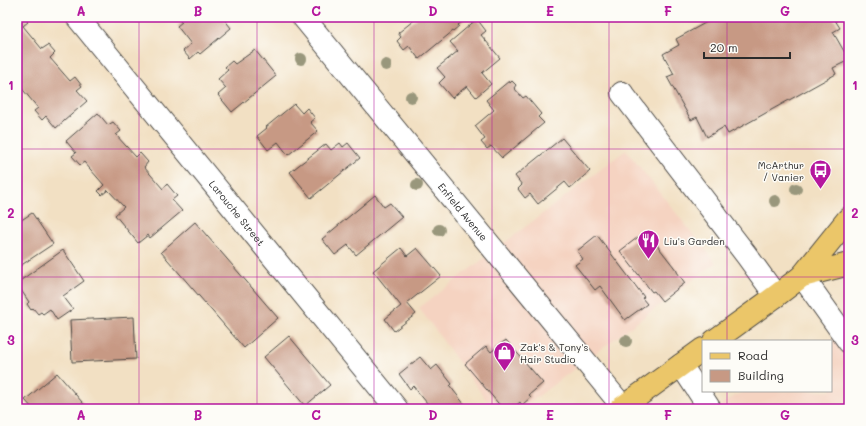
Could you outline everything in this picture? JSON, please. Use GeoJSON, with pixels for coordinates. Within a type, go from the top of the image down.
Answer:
{"type":"FeatureCollection","features":[{"type":"Feature","properties":{"kind":"main road"},"geometry":{"type":"LineString","coordinates":[[715,340],[802,276],[849,218]]}},
{"type":"Feature","properties":{"kind":"main road"},"geometry":{"type":"LineString","coordinates":[[802,276],[849,264]]}},
{"type":"Feature","properties":{"kind":"main road"},"geometry":{"type":"LineString","coordinates":[[622,408],[702,350]]}},
{"type":"Feature","properties":{"kind":"street","name":"Larouche Street"},"geometry":{"type":"LineString","coordinates":[[77,17],[397,409]]}},
{"type":"Feature","properties":{"kind":"street","name":"Enfield Avenue"},"geometry":{"type":"LineString","coordinates":[[304,17],[622,408]]}},
{"type":"Feature","properties":{"kind":"street"},"geometry":{"type":"LineString","coordinates":[[622,93],[776,296]]}},
{"type":"Feature","properties":{"kind":"street"},"geometry":{"type":"LineString","coordinates":[[802,276],[849,342]]}},
{"type":"Feature","properties":{"kind":"street"},"geometry":{"type":"LineString","coordinates":[[680,366],[710,409]]}},
{"type":"Feature","properties":{"kind":"shaded area"},"geometry":{"type":"Polygon","coordinates":[[[626,150],[716,263],[521,409],[493,409],[419,308],[626,150]]]}},
{"type":"Feature","properties":{"kind":"shaded area"},"geometry":{"type":"Polygon","coordinates":[[[849,329],[849,409],[713,409],[742,392],[832,392],[832,340],[849,329]]]}},
{"type":"Feature","properties":{"kind":"building"},"geometry":{"type":"Polygon","coordinates":[[[17,17],[23,17],[28,22],[23,26],[42,49],[48,45],[55,53],[50,58],[70,81],[75,77],[82,86],[77,90],[87,101],[56,128],[46,116],[42,120],[34,111],[38,108],[19,85],[17,87],[17,17]]]}},
{"type":"Feature","properties":{"kind":"building"},"geometry":{"type":"Polygon","coordinates":[[[184,17],[227,17],[224,19],[231,28],[200,54],[198,52],[190,59],[183,51],[191,44],[177,26],[182,22],[180,20],[184,17]]]}},
{"type":"Feature","properties":{"kind":"building"},"geometry":{"type":"Polygon","coordinates":[[[418,17],[466,18],[458,25],[459,26],[419,59],[409,46],[404,50],[397,41],[401,37],[398,33],[418,17]]]}},
{"type":"Feature","properties":{"kind":"building"},"geometry":{"type":"Polygon","coordinates":[[[716,17],[833,17],[840,28],[833,32],[849,60],[833,68],[836,74],[728,134],[724,127],[707,137],[697,117],[691,120],[667,77],[674,74],[663,54],[679,45],[676,39],[716,17]]]}},
{"type":"Feature","properties":{"kind":"building"},"geometry":{"type":"Polygon","coordinates":[[[477,19],[486,31],[481,35],[500,58],[482,73],[491,84],[476,97],[467,86],[452,98],[439,83],[445,77],[437,68],[458,51],[450,42],[477,19]]]}},
{"type":"Feature","properties":{"kind":"building"},"geometry":{"type":"Polygon","coordinates":[[[255,50],[276,76],[232,112],[218,95],[226,88],[218,79],[228,70],[225,67],[232,61],[235,64],[255,50]]]}},
{"type":"Feature","properties":{"kind":"building"},"geometry":{"type":"Polygon","coordinates":[[[509,81],[510,83],[512,81],[516,85],[514,88],[523,98],[526,96],[541,114],[538,117],[544,123],[502,158],[491,146],[487,149],[481,142],[485,139],[475,126],[494,110],[486,100],[509,81]]]}},
{"type":"Feature","properties":{"kind":"building"},"geometry":{"type":"Polygon","coordinates":[[[294,104],[302,113],[307,108],[315,118],[310,122],[318,131],[288,155],[278,142],[268,150],[257,136],[294,104]]]}},
{"type":"Feature","properties":{"kind":"building"},"geometry":{"type":"Polygon","coordinates":[[[98,113],[108,125],[113,122],[121,131],[116,135],[136,157],[140,153],[148,162],[144,167],[163,189],[167,184],[177,196],[172,200],[182,211],[150,238],[148,235],[138,243],[115,215],[124,207],[108,190],[102,195],[98,191],[104,185],[84,162],[80,165],[72,156],[76,153],[66,141],[98,113]]]}},
{"type":"Feature","properties":{"kind":"building"},"geometry":{"type":"Polygon","coordinates":[[[562,138],[590,171],[570,188],[565,182],[538,204],[530,194],[525,198],[518,189],[522,185],[515,176],[562,138]]]}},
{"type":"Feature","properties":{"kind":"building"},"geometry":{"type":"Polygon","coordinates":[[[340,143],[343,147],[348,143],[360,158],[311,198],[290,172],[326,144],[331,150],[340,143]]]}},
{"type":"Feature","properties":{"kind":"building"},"geometry":{"type":"Polygon","coordinates":[[[375,195],[384,207],[390,203],[402,217],[356,255],[348,245],[335,255],[322,239],[375,195]]]}},
{"type":"Feature","properties":{"kind":"building"},"geometry":{"type":"Polygon","coordinates":[[[32,213],[53,244],[17,268],[17,223],[32,213]]]}},
{"type":"Feature","properties":{"kind":"building"},"geometry":{"type":"Polygon","coordinates":[[[195,222],[278,318],[244,348],[161,252],[195,222]]]}},
{"type":"Feature","properties":{"kind":"building","name":"Liu's Garden"},"geometry":{"type":"Polygon","coordinates":[[[646,231],[685,283],[662,301],[654,291],[652,292],[620,251],[646,231]]]}},
{"type":"Feature","properties":{"kind":"building"},"geometry":{"type":"Polygon","coordinates":[[[597,235],[644,297],[642,298],[647,304],[625,320],[600,286],[595,290],[575,265],[583,259],[577,251],[597,235]]]}},
{"type":"Feature","properties":{"kind":"building"},"geometry":{"type":"Polygon","coordinates":[[[401,248],[407,256],[417,248],[441,276],[407,303],[416,314],[394,331],[385,319],[401,306],[373,271],[401,248]]]}},
{"type":"Feature","properties":{"kind":"building"},"geometry":{"type":"Polygon","coordinates":[[[63,250],[84,281],[63,296],[73,309],[57,320],[50,309],[43,314],[41,312],[38,314],[33,308],[31,310],[27,304],[29,302],[17,283],[63,250]]]}},
{"type":"Feature","properties":{"kind":"building"},"geometry":{"type":"Polygon","coordinates":[[[134,317],[136,359],[72,362],[70,320],[134,317]]]}},
{"type":"Feature","properties":{"kind":"building"},"geometry":{"type":"Polygon","coordinates":[[[289,336],[330,385],[305,406],[264,357],[289,336]]]}},
{"type":"Feature","properties":{"kind":"building","name":"Zak's & Tony's Hair Studio"},"geometry":{"type":"Polygon","coordinates":[[[506,340],[543,383],[529,395],[531,397],[522,405],[520,402],[512,409],[503,409],[465,364],[486,346],[491,352],[506,340]]]}},
{"type":"Feature","properties":{"kind":"building"},"geometry":{"type":"Polygon","coordinates":[[[420,357],[431,370],[437,365],[452,384],[450,386],[468,409],[432,409],[413,386],[410,389],[399,374],[420,357]]]}},
{"type":"Feature","properties":{"kind":"building"},"geometry":{"type":"Polygon","coordinates":[[[57,373],[88,409],[33,409],[25,400],[57,373]]]}},
{"type":"Feature","properties":{"kind":"place","name":"McArthur / Vanier"},"geometry":{"type":"Point","coordinates":[820,190]}},
{"type":"Feature","properties":{"kind":"place","name":"Liu's Garden"},"geometry":{"type":"Point","coordinates":[649,260]}},
{"type":"Feature","properties":{"kind":"place","name":"Zak's & Tony's Hair Studio"},"geometry":{"type":"Point","coordinates":[504,372]}}]}
